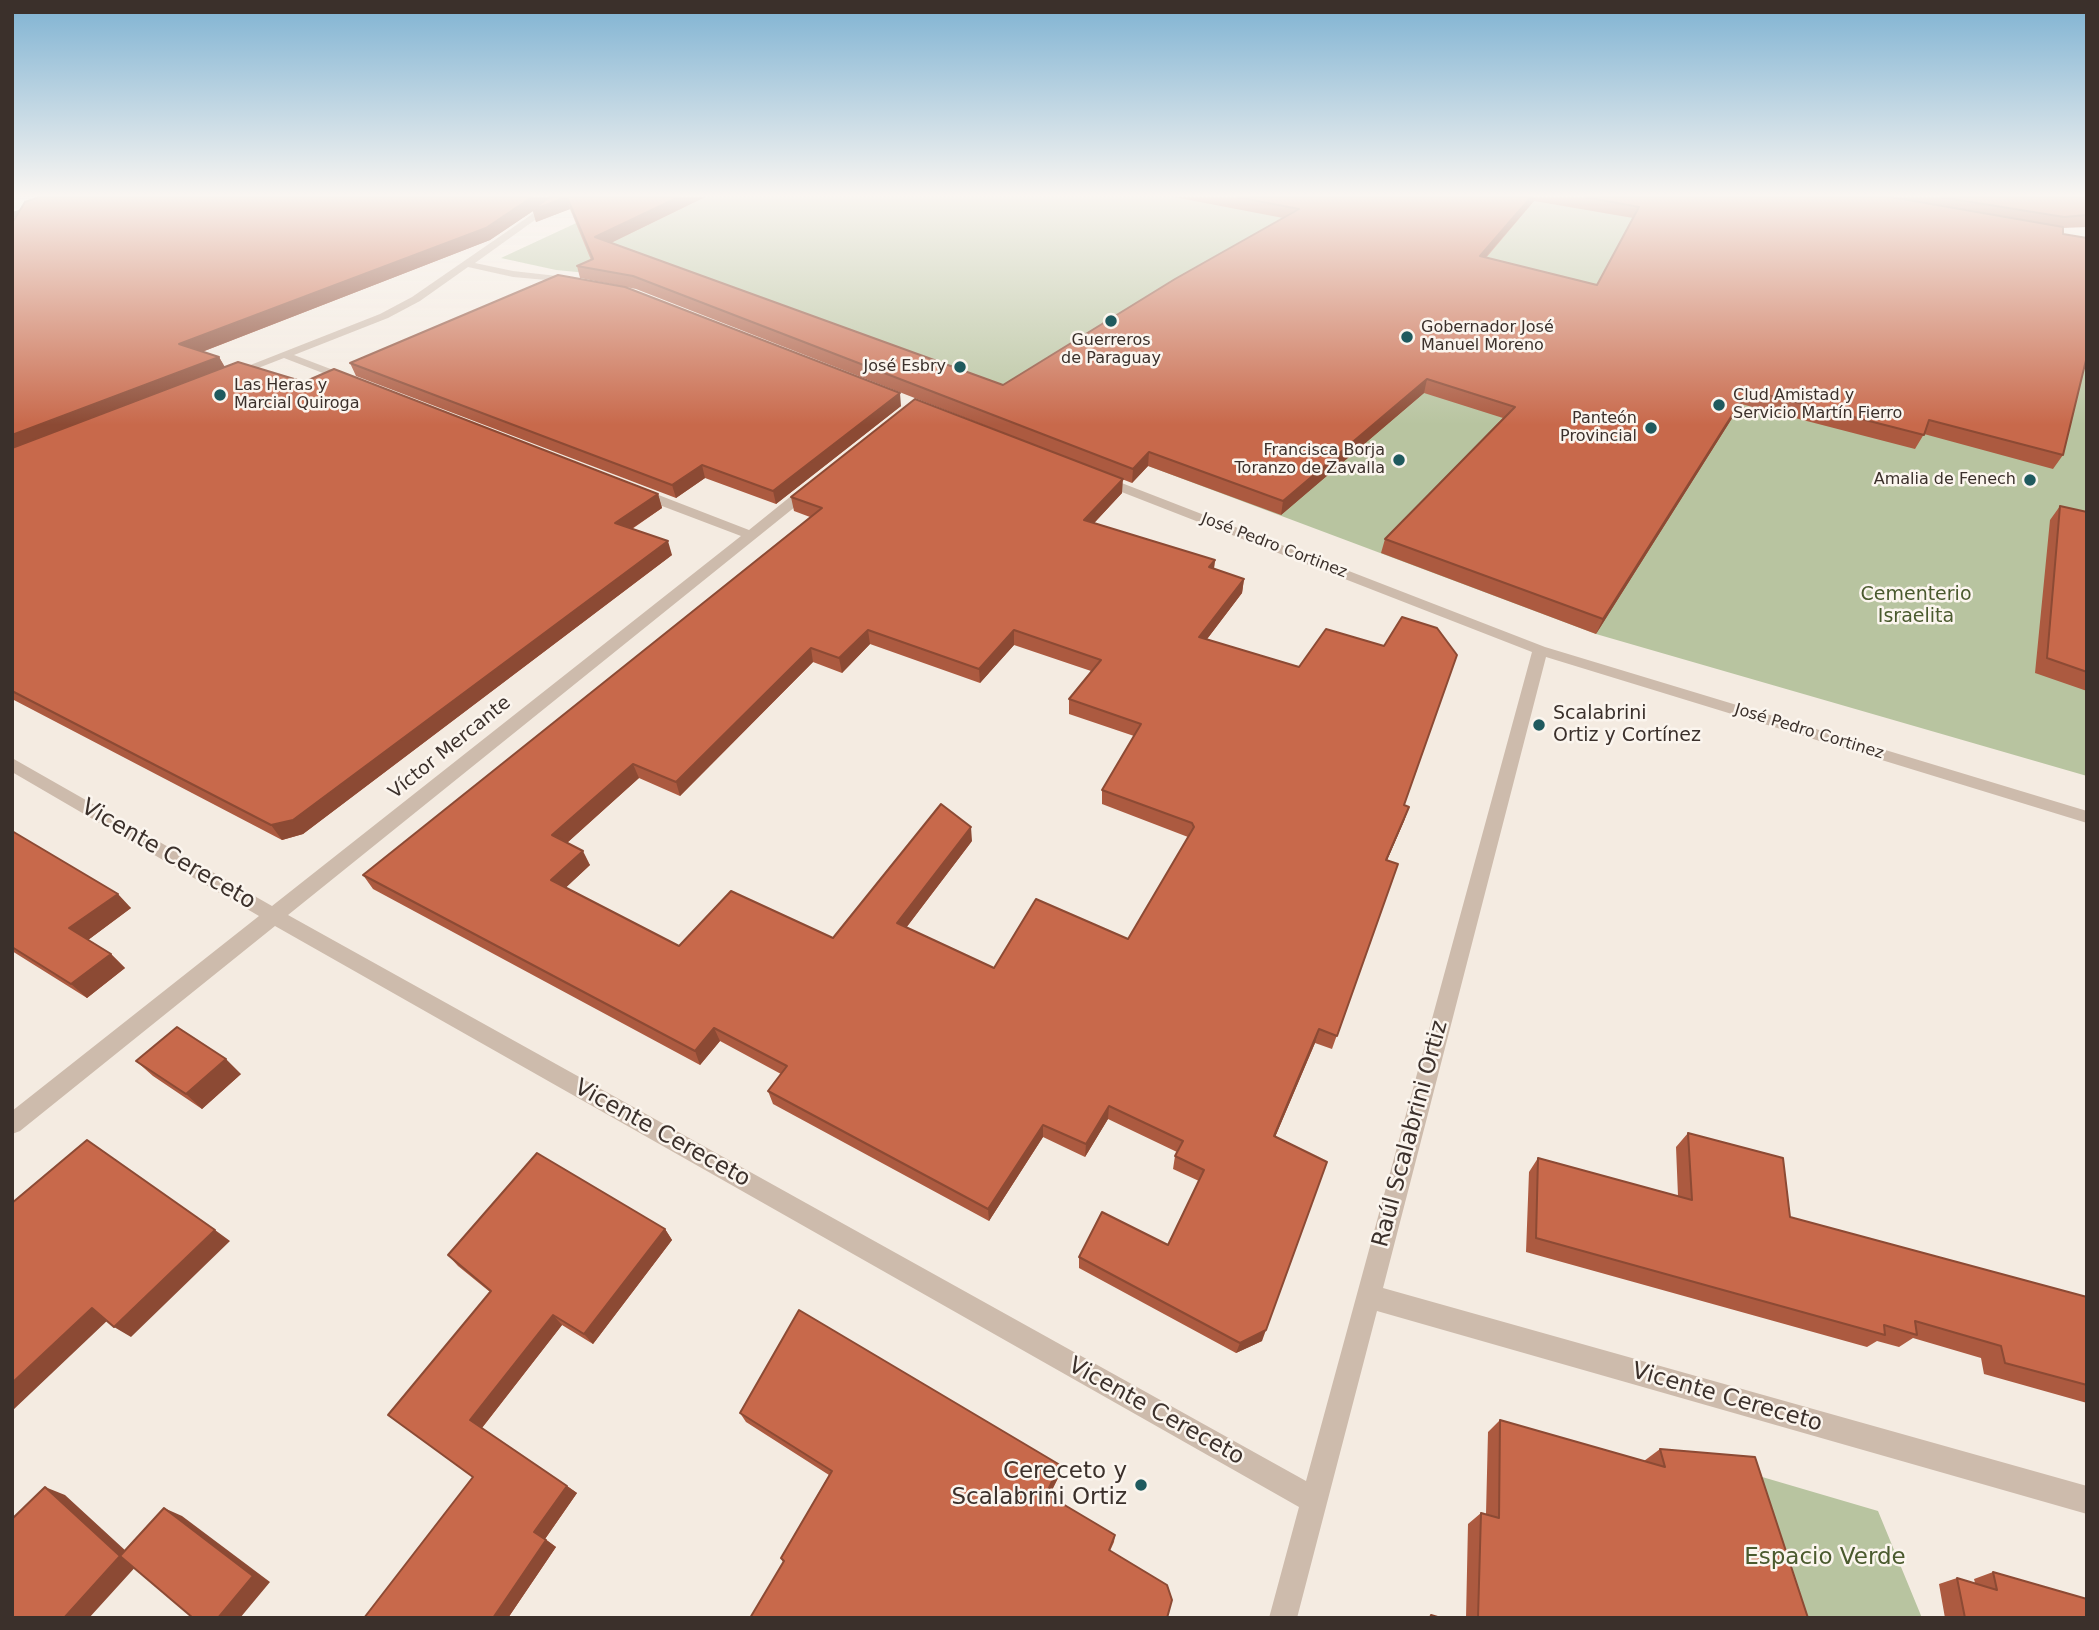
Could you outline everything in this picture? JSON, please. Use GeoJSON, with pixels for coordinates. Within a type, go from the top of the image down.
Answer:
{"type":"FeatureCollection","features":[{"type":"Feature","properties":{"kind":"street"},"geometry":{"type":"LineString","coordinates":[[224,378],[384,316],[416,299],[455,273]]}},
{"type":"Feature","properties":{"kind":"street"},"geometry":{"type":"LineString","coordinates":[[509,273],[586,283]]}},
{"type":"Feature","properties":{"kind":"street"},"geometry":{"type":"LineString","coordinates":[[285,355],[363,385]]}},
{"type":"Feature","properties":{"kind":"street","name":"José Pedro Cortinez"},"geometry":{"type":"LineString","coordinates":[[1093,475],[1540,650],[2087,817]]}},
{"type":"Feature","properties":{"kind":"street","name":"Víctor Mercante"},"geometry":{"type":"LineString","coordinates":[[12,1124],[824,477]]}},
{"type":"Feature","properties":{"kind":"street"},"geometry":{"type":"LineString","coordinates":[[622,485],[751,535]]}},
{"type":"Feature","properties":{"kind":"street","name":"Raúl Scalabrini Ortiz"},"geometry":{"type":"LineString","coordinates":[[1283,1618],[1540,650]]}},
{"type":"Feature","properties":{"kind":"street","name":"Vicente Cereceto"},"geometry":{"type":"LineString","coordinates":[[12,764],[274,916],[1314,1500]]}},
{"type":"Feature","properties":{"kind":"street","name":"Vicente Cereceto"},"geometry":{"type":"LineString","coordinates":[[1368,1296],[2087,1500]]}},
{"type":"Feature","properties":{"kind":"green space","name":"Cementerio Israelita"},"geometry":{"type":"Polygon","coordinates":[[[588,273],[2087,273],[2087,776],[1596,634],[650,279],[588,273]]]}},
{"type":"Feature","properties":{"kind":"green space","name":"Espacio Verde"},"geometry":{"type":"Polygon","coordinates":[[[1735,1469],[1878,1511],[1922,1618],[1783,1618],[1735,1469]]]}},
{"type":"Feature","properties":{"kind":"building"},"geometry":{"type":"Polygon","coordinates":[[[12,273],[367,273],[179,344],[219,357],[12,435],[12,273]]]}},
{"type":"Feature","properties":{"kind":"building"},"geometry":{"type":"Polygon","coordinates":[[[617,273],[694,273],[1003,385],[1186,273],[1549,273],[1597,285],[1603,273],[2087,273],[2087,356],[2063,455],[1929,420],[1924,435],[1748,390],[1603,619],[1385,539],[1515,407],[1427,379],[1283,501],[1149,452],[1133,469],[633,276],[617,273]]]}},
{"type":"Feature","properties":{"kind":"building"},"geometry":{"type":"Polygon","coordinates":[[[558,275],[625,287],[900,393],[773,491],[702,465],[672,485],[350,363],[558,275]]]}},
{"type":"Feature","properties":{"kind":"building"},"geometry":{"type":"Polygon","coordinates":[[[238,362],[304,382],[334,369],[658,494],[615,523],[668,541],[293,820],[271,825],[12,691],[12,448],[238,362]]]}},
{"type":"Feature","properties":{"kind":"building"},"geometry":{"type":"Polygon","coordinates":[[[915,399],[1123,479],[1084,520],[1215,560],[1209,567],[1244,579],[1199,637],[1299,667],[1326,629],[1384,646],[1402,617],[1437,628],[1457,655],[1404,805],[1409,807],[1386,860],[1398,864],[1337,1036],[1319,1029],[1274,1136],[1327,1162],[1266,1330],[1240,1343],[1079,1257],[1102,1212],[1168,1245],[1204,1170],[1175,1156],[1183,1141],[1109,1106],[1086,1144],[1043,1125],[988,1209],[768,1091],[787,1066],[714,1028],[695,1051],[363,875],[822,508],[791,497],[915,399]],[[868,630],[839,658],[811,648],[676,782],[633,764],[552,835],[583,851],[551,880],[679,946],[731,891],[833,938],[941,804],[971,827],[897,923],[994,968],[1036,899],[1128,939],[1194,827],[1192,823],[1102,790],[1141,724],[1069,699],[1101,660],[1014,630],[979,669],[868,630]]]}},
{"type":"Feature","properties":{"kind":"building"},"geometry":{"type":"Polygon","coordinates":[[[2060,506],[2087,512],[2087,672],[2047,658],[2060,506]]]}},
{"type":"Feature","properties":{"kind":"building"},"geometry":{"type":"Polygon","coordinates":[[[12,831],[118,894],[69,928],[111,954],[71,984],[12,947],[12,831]]]}},
{"type":"Feature","properties":{"kind":"building"},"geometry":{"type":"Polygon","coordinates":[[[177,1027],[226,1059],[186,1094],[136,1061],[177,1027]]]}},
{"type":"Feature","properties":{"kind":"building"},"geometry":{"type":"Polygon","coordinates":[[[1688,1133],[1783,1158],[1790,1217],[2087,1297],[2087,1385],[2005,1363],[2001,1346],[1915,1321],[1917,1335],[1884,1325],[1885,1335],[1536,1238],[1538,1158],[1692,1200],[1688,1133]]]}},
{"type":"Feature","properties":{"kind":"building"},"geometry":{"type":"Polygon","coordinates":[[[87,1140],[215,1230],[114,1327],[92,1308],[12,1383],[12,1203],[87,1140]]]}},
{"type":"Feature","properties":{"kind":"building"},"geometry":{"type":"Polygon","coordinates":[[[537,1153],[665,1229],[584,1334],[553,1315],[470,1420],[567,1486],[534,1532],[546,1540],[493,1618],[364,1618],[473,1477],[388,1415],[491,1291],[448,1255],[537,1153]]]}},
{"type":"Feature","properties":{"kind":"building"},"geometry":{"type":"Polygon","coordinates":[[[799,1310],[1060,1465],[1046,1494],[1115,1535],[1109,1550],[1167,1585],[1172,1600],[1167,1618],[750,1618],[784,1561],[781,1558],[832,1471],[740,1413],[799,1310]]]}},
{"type":"Feature","properties":{"kind":"building"},"geometry":{"type":"Polygon","coordinates":[[[1500,1420],[1665,1467],[1660,1449],[1755,1457],[1808,1618],[1478,1618],[1481,1513],[1499,1518],[1500,1420]]]}},
{"type":"Feature","properties":{"kind":"building"},"geometry":{"type":"Polygon","coordinates":[[[45,1487],[120,1556],[64,1618],[12,1618],[12,1519],[45,1487]]]}},
{"type":"Feature","properties":{"kind":"building"},"geometry":{"type":"Polygon","coordinates":[[[164,1508],[253,1576],[218,1618],[193,1618],[120,1556],[164,1508]]]}},
{"type":"Feature","properties":{"kind":"building"},"geometry":{"type":"Polygon","coordinates":[[[1993,1572],[2087,1599],[2087,1618],[1965,1618],[1957,1578],[1997,1590],[1993,1572]]]}},
{"type":"Feature","properties":{"kind":"place","name":"Guerreros de Paraguay"},"geometry":{"type":"Point","coordinates":[1111,321]}},
{"type":"Feature","properties":{"kind":"place","name":"Gobernador José Manuel Moreno"},"geometry":{"type":"Point","coordinates":[1407,337]}},
{"type":"Feature","properties":{"kind":"place","name":"José Esbry"},"geometry":{"type":"Point","coordinates":[960,367]}},
{"type":"Feature","properties":{"kind":"place","name":"Las Heras y Marcial Quiroga"},"geometry":{"type":"Point","coordinates":[220,395]}},
{"type":"Feature","properties":{"kind":"place","name":"Clud Amistad y Servicio Martín Fierro"},"geometry":{"type":"Point","coordinates":[1719,405]}},
{"type":"Feature","properties":{"kind":"place","name":"Panteón Provincial"},"geometry":{"type":"Point","coordinates":[1651,428]}},
{"type":"Feature","properties":{"kind":"place","name":"Francisca Borja Toranzo de Zavalla"},"geometry":{"type":"Point","coordinates":[1399,460]}},
{"type":"Feature","properties":{"kind":"place","name":"Amalia de Fenech"},"geometry":{"type":"Point","coordinates":[2030,480]}},
{"type":"Feature","properties":{"kind":"place","name":"Scalabrini Ortiz y Cortínez"},"geometry":{"type":"Point","coordinates":[1539,725]}},
{"type":"Feature","properties":{"kind":"place","name":"Cereceto y Scalabrini Ortiz"},"geometry":{"type":"Point","coordinates":[1141,1485]}}]}
